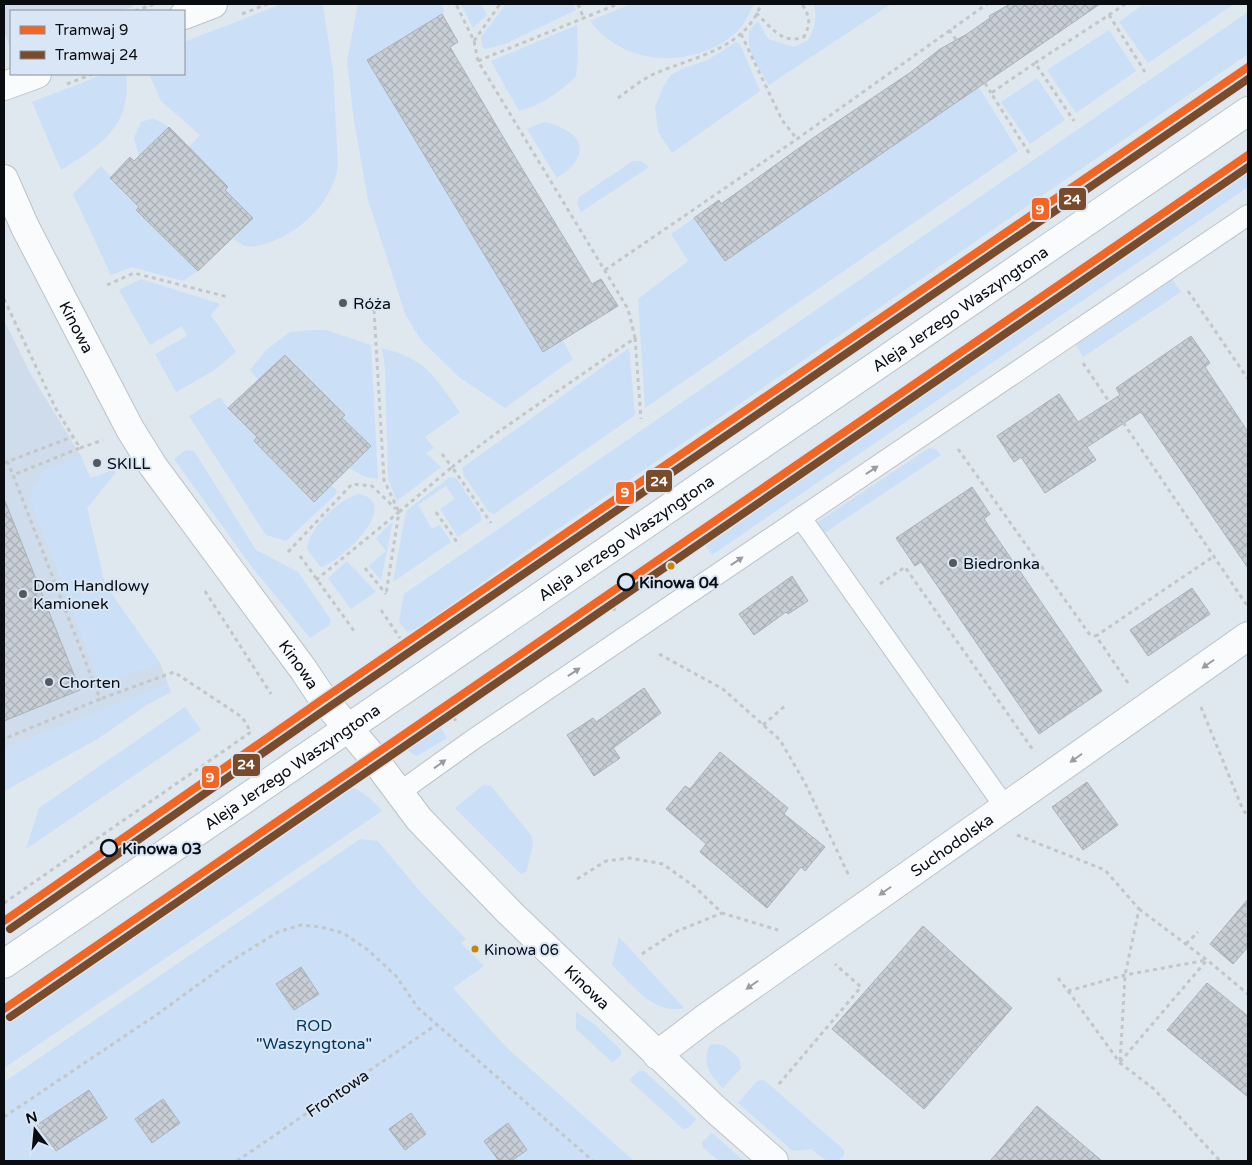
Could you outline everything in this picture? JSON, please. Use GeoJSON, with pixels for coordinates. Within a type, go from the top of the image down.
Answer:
{"type":"FeatureCollection","features":[{"type":"Feature","properties":{"kind":"street"},"geometry":{"type":"LineString","coordinates":[[185,15],[213,4]]}},
{"type":"Feature","properties":{"kind":"street"},"geometry":{"type":"LineString","coordinates":[[4,86],[33,75]]}},
{"type":"Feature","properties":{"kind":"street","name":"Aleja Jerzego Waszyngtona"},"geometry":{"type":"LineString","coordinates":[[4,964],[1248,111]]}},
{"type":"Feature","properties":{"kind":"street","name":"Kinowa"},"geometry":{"type":"LineString","coordinates":[[4,179],[24,227],[144,451],[303,669],[322,699],[400,792],[419,819],[471,873],[658,1054],[774,1161]]}},
{"type":"Feature","properties":{"kind":"street","name":"Suchodolska"},"geometry":{"type":"LineString","coordinates":[[658,1054],[707,1016],[1007,819],[1248,636]]}},
{"type":"Feature","properties":{"kind":"lane"},"geometry":{"type":"LineString","coordinates":[[400,792],[1248,215]]}},
{"type":"Feature","properties":{"kind":"lane"},"geometry":{"type":"LineString","coordinates":[[801,518],[1007,819]]}},
{"type":"Feature","properties":{"kind":"path"},"geometry":{"type":"LineString","coordinates":[[138,10],[154,4]]}},
{"type":"Feature","properties":{"kind":"path"},"geometry":{"type":"LineString","coordinates":[[456,4],[474,41],[478,61],[628,309],[635,338],[641,419]]}},
{"type":"Feature","properties":{"kind":"path"},"geometry":{"type":"LineString","coordinates":[[474,41],[500,4]]}},
{"type":"Feature","properties":{"kind":"path"},"geometry":{"type":"LineString","coordinates":[[578,4],[584,19]]}},
{"type":"Feature","properties":{"kind":"path"},"geometry":{"type":"LineString","coordinates":[[478,61],[618,4]]}},
{"type":"Feature","properties":{"kind":"path"},"geometry":{"type":"LineString","coordinates":[[618,98],[651,75],[712,54],[741,34],[761,4]]}},
{"type":"Feature","properties":{"kind":"path"},"geometry":{"type":"LineString","coordinates":[[756,13],[780,37],[794,40],[804,37],[810,26],[809,16],[802,4]]}},
{"type":"Feature","properties":{"kind":"path"},"geometry":{"type":"LineString","coordinates":[[605,270],[796,139],[987,4]]}},
{"type":"Feature","properties":{"kind":"path"},"geometry":{"type":"LineString","coordinates":[[992,93],[1125,4]]}},
{"type":"Feature","properties":{"kind":"path"},"geometry":{"type":"LineString","coordinates":[[1109,14],[1145,72]]}},
{"type":"Feature","properties":{"kind":"path"},"geometry":{"type":"LineString","coordinates":[[949,30],[957,41]]}},
{"type":"Feature","properties":{"kind":"path"},"geometry":{"type":"LineString","coordinates":[[741,34],[782,120],[796,139]]}},
{"type":"Feature","properties":{"kind":"path"},"geometry":{"type":"LineString","coordinates":[[1035,63],[1074,121]]}},
{"type":"Feature","properties":{"kind":"path"},"geometry":{"type":"LineString","coordinates":[[985,83],[1029,153]]}},
{"type":"Feature","properties":{"kind":"path"},"geometry":{"type":"LineString","coordinates":[[107,285],[134,273],[228,297]]}},
{"type":"Feature","properties":{"kind":"path"},"geometry":{"type":"LineString","coordinates":[[1188,291],[1248,379]]}},
{"type":"Feature","properties":{"kind":"path"},"geometry":{"type":"LineString","coordinates":[[4,299],[56,409],[80,448],[13,475]]}},
{"type":"Feature","properties":{"kind":"path"},"geometry":{"type":"LineString","coordinates":[[365,568],[386,594],[399,512],[384,480],[374,310]]}},
{"type":"Feature","properties":{"kind":"path"},"geometry":{"type":"LineString","coordinates":[[316,580],[452,467],[495,434],[635,338]]}},
{"type":"Feature","properties":{"kind":"path"},"geometry":{"type":"LineString","coordinates":[[1083,363],[1248,607]]}},
{"type":"Feature","properties":{"kind":"path"},"geometry":{"type":"LineString","coordinates":[[72,436],[6,462],[13,475],[100,699]]}},
{"type":"Feature","properties":{"kind":"path"},"geometry":{"type":"LineString","coordinates":[[958,449],[1090,634],[1096,636],[1133,690]]}},
{"type":"Feature","properties":{"kind":"path"},"geometry":{"type":"LineString","coordinates":[[442,454],[491,523]]}},
{"type":"Feature","properties":{"kind":"path"},"geometry":{"type":"LineString","coordinates":[[288,552],[352,484],[372,486],[399,512]]}},
{"type":"Feature","properties":{"kind":"path"},"geometry":{"type":"LineString","coordinates":[[436,512],[459,545]]}},
{"type":"Feature","properties":{"kind":"path"},"geometry":{"type":"LineString","coordinates":[[300,556],[354,631]]}},
{"type":"Feature","properties":{"kind":"path"},"geometry":{"type":"LineString","coordinates":[[1096,636],[1214,556]]}},
{"type":"Feature","properties":{"kind":"path"},"geometry":{"type":"LineString","coordinates":[[858,600],[905,567],[1038,757]]}},
{"type":"Feature","properties":{"kind":"path"},"geometry":{"type":"LineString","coordinates":[[381,610],[400,638]]}},
{"type":"Feature","properties":{"kind":"path"},"geometry":{"type":"LineString","coordinates":[[659,654],[723,689],[780,740],[805,784],[851,880]]}},
{"type":"Feature","properties":{"kind":"path"},"geometry":{"type":"LineString","coordinates":[[4,739],[100,699],[174,672],[242,717],[251,732],[4,903]]}},
{"type":"Feature","properties":{"kind":"path"},"geometry":{"type":"LineString","coordinates":[[1199,702],[1242,810],[1248,816]]}},
{"type":"Feature","properties":{"kind":"path"},"geometry":{"type":"LineString","coordinates":[[763,725],[786,705]]}},
{"type":"Feature","properties":{"kind":"path"},"geometry":{"type":"LineString","coordinates":[[1007,819],[1024,840],[1105,870],[1139,909],[1207,960],[1248,994]]}},
{"type":"Feature","properties":{"kind":"path"},"geometry":{"type":"LineString","coordinates":[[577,879],[606,861],[630,858],[663,864],[695,887],[722,913],[781,931]]}},
{"type":"Feature","properties":{"kind":"path"},"geometry":{"type":"LineString","coordinates":[[1120,1063],[1125,975],[1139,909]]}},
{"type":"Feature","properties":{"kind":"path"},"geometry":{"type":"LineString","coordinates":[[642,954],[676,932],[722,913]]}},
{"type":"Feature","properties":{"kind":"path"},"geometry":{"type":"LineString","coordinates":[[4,1117],[159,1013],[228,963],[278,932],[301,925],[343,933],[368,950],[396,976],[418,1008],[436,1025],[593,1161]]}},
{"type":"Feature","properties":{"kind":"path"},"geometry":{"type":"LineString","coordinates":[[1186,944],[1198,932]]}},
{"type":"Feature","properties":{"kind":"path"},"geometry":{"type":"LineString","coordinates":[[778,1084],[861,986],[828,958]]}},
{"type":"Feature","properties":{"kind":"path"},"geometry":{"type":"LineString","coordinates":[[1068,991],[1125,975],[1207,960]]}},
{"type":"Feature","properties":{"kind":"path"},"geometry":{"type":"LineString","coordinates":[[1120,1063],[1207,960]]}},
{"type":"Feature","properties":{"kind":"path"},"geometry":{"type":"LineString","coordinates":[[1058,978],[1120,1063],[1154,1090],[1220,1161]]}},
{"type":"Feature","properties":{"kind":"path","name":"Frontowa"},"geometry":{"type":"LineString","coordinates":[[237,1161],[436,1025]]}},
{"type":"Feature","properties":{"kind":"shaded area"},"geometry":{"type":"Polygon","coordinates":[[[4,4],[133,4],[132,7],[123,10],[10,10],[10,47],[4,31],[4,4]]]}},
{"type":"Feature","properties":{"kind":"shaded area"},"geometry":{"type":"Polygon","coordinates":[[[4,320],[30,373],[81,456],[90,478],[100,492],[87,508],[105,585],[160,663],[171,692],[148,704],[97,739],[4,791],[4,320]]]}},
{"type":"Feature","properties":{"kind":"green space"},"geometry":{"type":"Polygon","coordinates":[[[282,4],[320,4],[323,6],[333,70],[338,167],[335,180],[323,202],[306,221],[285,236],[256,246],[246,246],[233,239],[253,217],[225,190],[228,187],[189,147],[200,135],[161,101],[149,75],[185,75],[185,42],[282,4]]]}},
{"type":"Feature","properties":{"kind":"green space"},"geometry":{"type":"Polygon","coordinates":[[[358,4],[440,4],[445,12],[367,60],[543,352],[563,341],[573,359],[505,408],[459,377],[421,340],[406,316],[368,200],[354,121],[347,61],[358,4]]]}},
{"type":"Feature","properties":{"kind":"green space"},"geometry":{"type":"Polygon","coordinates":[[[461,4],[481,4],[487,15],[473,28],[461,4]]]}},
{"type":"Feature","properties":{"kind":"green space"},"geometry":{"type":"Polygon","coordinates":[[[506,4],[573,4],[576,10],[505,44],[485,49],[482,46],[481,37],[506,4]]]}},
{"type":"Feature","properties":{"kind":"green space"},"geometry":{"type":"Polygon","coordinates":[[[631,4],[754,4],[739,29],[715,47],[677,58],[658,58],[620,47],[604,36],[590,21],[631,4]]]}},
{"type":"Feature","properties":{"kind":"green space"},"geometry":{"type":"Polygon","coordinates":[[[814,4],[891,4],[769,85],[752,54],[749,40],[750,30],[758,21],[768,39],[794,47],[808,40],[810,36],[814,27],[814,4]]]}},
{"type":"Feature","properties":{"kind":"green space"},"geometry":{"type":"Polygon","coordinates":[[[1234,4],[1148,63],[1119,22],[1141,6],[1234,4]]]}},
{"type":"Feature","properties":{"kind":"green space"},"geometry":{"type":"Polygon","coordinates":[[[1248,12],[1248,54],[542,540],[418,628],[407,632],[399,622],[404,594],[1248,12]]]}},
{"type":"Feature","properties":{"kind":"green space"},"geometry":{"type":"Polygon","coordinates":[[[577,25],[578,55],[576,77],[549,98],[519,111],[491,61],[577,25]]]}},
{"type":"Feature","properties":{"kind":"green space"},"geometry":{"type":"Polygon","coordinates":[[[1109,30],[1136,71],[1076,113],[1047,70],[1109,30]]]}},
{"type":"Feature","properties":{"kind":"green space"},"geometry":{"type":"Polygon","coordinates":[[[736,42],[740,44],[760,91],[672,153],[658,132],[655,107],[663,87],[671,75],[708,60],[736,42]]]}},
{"type":"Feature","properties":{"kind":"green space"},"geometry":{"type":"Polygon","coordinates":[[[101,75],[126,75],[127,92],[124,108],[118,121],[100,143],[61,170],[32,102],[101,75]]]}},
{"type":"Feature","properties":{"kind":"green space"},"geometry":{"type":"Polygon","coordinates":[[[1037,78],[1065,120],[1030,144],[1001,102],[1037,78]]]}},
{"type":"Feature","properties":{"kind":"green space"},"geometry":{"type":"Polygon","coordinates":[[[979,87],[1018,151],[645,408],[638,299],[688,261],[671,234],[694,218],[725,261],[979,87]]]}},
{"type":"Feature","properties":{"kind":"green space"},"geometry":{"type":"Polygon","coordinates":[[[153,118],[169,127],[139,156],[134,138],[141,122],[153,118]]]}},
{"type":"Feature","properties":{"kind":"green space"},"geometry":{"type":"Polygon","coordinates":[[[544,122],[565,129],[576,138],[579,144],[580,151],[577,159],[568,170],[557,178],[527,129],[544,122]]]}},
{"type":"Feature","properties":{"kind":"green space"},"geometry":{"type":"Polygon","coordinates":[[[633,161],[641,161],[649,167],[581,212],[577,203],[579,197],[633,161]]]}},
{"type":"Feature","properties":{"kind":"green space"},"geometry":{"type":"Polygon","coordinates":[[[1248,163],[1248,187],[712,555],[700,538],[1248,163]]]}},
{"type":"Feature","properties":{"kind":"green space"},"geometry":{"type":"Polygon","coordinates":[[[101,166],[139,207],[136,211],[198,271],[183,281],[132,267],[111,275],[73,194],[101,166]]]}},
{"type":"Feature","properties":{"kind":"green space"},"geometry":{"type":"Polygon","coordinates":[[[141,279],[220,304],[211,315],[236,352],[213,371],[176,392],[155,354],[187,336],[182,326],[150,345],[119,290],[141,279]]]}},
{"type":"Feature","properties":{"kind":"green space"},"geometry":{"type":"Polygon","coordinates":[[[1172,279],[1181,292],[1083,357],[1076,345],[1172,279]]]}},
{"type":"Feature","properties":{"kind":"green space"},"geometry":{"type":"Polygon","coordinates":[[[326,330],[371,345],[378,479],[366,477],[349,468],[371,446],[342,418],[345,415],[286,355],[259,381],[250,370],[266,350],[290,332],[326,330]]]}},
{"type":"Feature","properties":{"kind":"green space"},"geometry":{"type":"Polygon","coordinates":[[[382,348],[397,352],[420,364],[436,379],[460,412],[425,437],[434,448],[426,453],[441,467],[397,501],[388,479],[385,368],[382,348]]]}},
{"type":"Feature","properties":{"kind":"green space"},"geometry":{"type":"Polygon","coordinates":[[[629,348],[635,415],[494,514],[488,511],[463,474],[462,468],[629,348]]]}},
{"type":"Feature","properties":{"kind":"green space"},"geometry":{"type":"Polygon","coordinates":[[[220,397],[228,408],[257,437],[336,489],[337,493],[286,541],[266,535],[189,416],[220,397]]]}},
{"type":"Feature","properties":{"kind":"green space"},"geometry":{"type":"Polygon","coordinates":[[[929,448],[937,450],[941,455],[818,537],[816,525],[819,521],[929,448]]]}},
{"type":"Feature","properties":{"kind":"green space"},"geometry":{"type":"Polygon","coordinates":[[[186,450],[194,451],[256,550],[298,572],[331,620],[330,625],[310,638],[252,567],[174,459],[186,450]]]}},
{"type":"Feature","properties":{"kind":"green space"},"geometry":{"type":"Polygon","coordinates":[[[81,456],[90,478],[113,470],[116,472],[87,508],[105,585],[160,663],[100,684],[29,497],[43,470],[81,456]]]}},
{"type":"Feature","properties":{"kind":"green space"},"geometry":{"type":"Polygon","coordinates":[[[450,477],[456,478],[481,515],[481,521],[458,537],[440,509],[455,499],[446,486],[418,505],[432,529],[440,525],[451,542],[393,582],[406,511],[450,477]]]}},
{"type":"Feature","properties":{"kind":"green space"},"geometry":{"type":"Polygon","coordinates":[[[359,494],[371,499],[375,508],[372,519],[354,544],[330,563],[321,567],[307,549],[313,533],[334,508],[343,501],[359,494]]]}},
{"type":"Feature","properties":{"kind":"green space"},"geometry":{"type":"Polygon","coordinates":[[[393,521],[381,580],[369,566],[386,551],[376,538],[393,521]]]}},
{"type":"Feature","properties":{"kind":"green space"},"geometry":{"type":"Polygon","coordinates":[[[347,561],[376,592],[351,609],[328,578],[347,561]]]}},
{"type":"Feature","properties":{"kind":"green space"},"geometry":{"type":"Polygon","coordinates":[[[167,684],[171,692],[148,704],[97,739],[4,791],[4,748],[167,684]]]}},
{"type":"Feature","properties":{"kind":"green space"},"geometry":{"type":"Polygon","coordinates":[[[185,707],[201,730],[26,849],[39,808],[185,707]]]}},
{"type":"Feature","properties":{"kind":"green space"},"geometry":{"type":"Polygon","coordinates":[[[436,720],[447,738],[417,756],[412,754],[406,740],[436,720]]]}},
{"type":"Feature","properties":{"kind":"green space"},"geometry":{"type":"Polygon","coordinates":[[[342,785],[364,794],[382,811],[4,1068],[4,1017],[342,785]]]}},
{"type":"Feature","properties":{"kind":"green space"},"geometry":{"type":"Polygon","coordinates":[[[483,785],[491,786],[531,835],[533,845],[526,872],[521,874],[455,808],[483,785]]]}},
{"type":"Feature","properties":{"kind":"green space","name":"ROD \"Waszyngtona\""},"geometry":{"type":"Polygon","coordinates":[[[360,839],[378,841],[423,895],[466,939],[461,943],[484,966],[453,988],[506,1047],[634,1161],[4,1161],[4,1082],[360,839]]]}},
{"type":"Feature","properties":{"kind":"green space"},"geometry":{"type":"Polygon","coordinates":[[[619,937],[684,1008],[673,1009],[653,1003],[635,989],[612,965],[619,937]]]}},
{"type":"Feature","properties":{"kind":"green space"},"geometry":{"type":"Polygon","coordinates":[[[576,1012],[594,1024],[621,1050],[621,1055],[613,1063],[576,1029],[576,1012]]]}},
{"type":"Feature","properties":{"kind":"green space"},"geometry":{"type":"Polygon","coordinates":[[[711,1044],[723,1045],[739,1058],[741,1068],[723,1088],[714,1078],[708,1067],[706,1056],[711,1044]]]}},
{"type":"Feature","properties":{"kind":"green space"},"geometry":{"type":"Polygon","coordinates":[[[639,1071],[644,1071],[696,1119],[688,1128],[683,1129],[629,1080],[639,1071]]]}},
{"type":"Feature","properties":{"kind":"green space"},"geometry":{"type":"Polygon","coordinates":[[[764,1080],[844,1150],[844,1155],[838,1161],[827,1161],[811,1149],[793,1151],[738,1103],[757,1081],[764,1080]]]}},
{"type":"Feature","properties":{"kind":"green space"},"geometry":{"type":"Polygon","coordinates":[[[712,1133],[744,1161],[719,1161],[703,1147],[702,1142],[712,1133]]]}},
{"type":"Feature","properties":{"kind":"building"},"geometry":{"type":"Polygon","coordinates":[[[1010,4],[1100,4],[725,261],[694,218],[719,200],[721,204],[813,138],[911,72],[940,49],[967,34],[990,18],[989,16],[1010,4]]]}},
{"type":"Feature","properties":{"kind":"building"},"geometry":{"type":"Polygon","coordinates":[[[442,14],[458,42],[450,47],[506,142],[592,284],[601,279],[618,306],[543,352],[367,60],[442,14]]]}},
{"type":"Feature","properties":{"kind":"building"},"geometry":{"type":"Polygon","coordinates":[[[169,127],[228,187],[225,190],[253,218],[198,271],[136,210],[139,207],[110,178],[130,157],[134,161],[169,127]]]}},
{"type":"Feature","properties":{"kind":"building"},"geometry":{"type":"Polygon","coordinates":[[[1191,336],[1210,363],[1205,367],[1248,432],[1248,568],[1141,412],[1087,447],[1096,460],[1045,493],[1021,457],[1014,462],[997,436],[1059,394],[1078,422],[1120,395],[1116,388],[1191,336]]]}},
{"type":"Feature","properties":{"kind":"building"},"geometry":{"type":"Polygon","coordinates":[[[285,355],[345,415],[342,418],[371,446],[314,502],[254,441],[257,437],[228,408],[285,355]]]}},
{"type":"Feature","properties":{"kind":"building"},"geometry":{"type":"Polygon","coordinates":[[[972,487],[990,514],[984,519],[1102,691],[1039,734],[921,562],[915,566],[896,538],[972,487]]]}},
{"type":"Feature","properties":{"kind":"building","name":"Dom Handlowy Kamionek"},"geometry":{"type":"Polygon","coordinates":[[[4,502],[80,690],[4,721],[4,502]]]}},
{"type":"Feature","properties":{"kind":"building"},"geometry":{"type":"Polygon","coordinates":[[[792,576],[808,601],[788,614],[786,612],[754,635],[739,614],[792,576]]]}},
{"type":"Feature","properties":{"kind":"building"},"geometry":{"type":"Polygon","coordinates":[[[1192,588],[1210,614],[1148,656],[1130,630],[1192,588]]]}},
{"type":"Feature","properties":{"kind":"building"},"geometry":{"type":"Polygon","coordinates":[[[644,688],[661,713],[613,748],[620,758],[594,776],[567,735],[593,718],[596,722],[644,688]]]}},
{"type":"Feature","properties":{"kind":"building"},"geometry":{"type":"Polygon","coordinates":[[[720,752],[788,808],[784,814],[825,847],[805,871],[801,867],[767,908],[700,852],[706,844],[666,809],[685,786],[690,789],[720,752]]]}},
{"type":"Feature","properties":{"kind":"building"},"geometry":{"type":"Polygon","coordinates":[[[1087,782],[1118,825],[1083,850],[1052,807],[1087,782]]]}},
{"type":"Feature","properties":{"kind":"building"},"geometry":{"type":"Polygon","coordinates":[[[1248,899],[1248,947],[1233,964],[1210,944],[1248,899]]]}},
{"type":"Feature","properties":{"kind":"building"},"geometry":{"type":"Polygon","coordinates":[[[923,926],[1012,1008],[924,1109],[832,1029],[923,926]]]}},
{"type":"Feature","properties":{"kind":"building"},"geometry":{"type":"Polygon","coordinates":[[[301,967],[319,994],[294,1010],[276,984],[301,967]]]}},
{"type":"Feature","properties":{"kind":"building"},"geometry":{"type":"Polygon","coordinates":[[[1207,983],[1248,1016],[1248,1097],[1167,1030],[1207,983]]]}},
{"type":"Feature","properties":{"kind":"building"},"geometry":{"type":"Polygon","coordinates":[[[89,1090],[107,1118],[56,1151],[37,1125],[89,1090]]]}},
{"type":"Feature","properties":{"kind":"building"},"geometry":{"type":"Polygon","coordinates":[[[163,1099],[180,1123],[152,1143],[135,1119],[163,1099]]]}},
{"type":"Feature","properties":{"kind":"building"},"geometry":{"type":"Polygon","coordinates":[[[1037,1106],[1102,1161],[990,1161],[1037,1106]]]}},
{"type":"Feature","properties":{"kind":"building"},"geometry":{"type":"Polygon","coordinates":[[[411,1113],[426,1134],[405,1150],[389,1129],[411,1113]]]}},
{"type":"Feature","properties":{"kind":"building"},"geometry":{"type":"Polygon","coordinates":[[[508,1123],[527,1150],[511,1161],[499,1161],[484,1141],[508,1123]]]}},
{"type":"Feature","properties":{"kind":"tram line","name":"9"},"geometry":{"type":"LineString","coordinates":[[4,921],[323,699],[1248,67]]}},
{"type":"Feature","properties":{"kind":"tram line","name":"24"},"geometry":{"type":"LineString","coordinates":[[10,929],[329,707],[1248,79]]}},
{"type":"Feature","properties":{"kind":"tram line","name":"9"},"geometry":{"type":"LineString","coordinates":[[4,1009],[1248,155]]}},
{"type":"Feature","properties":{"kind":"tram line","name":"24"},"geometry":{"type":"LineString","coordinates":[[10,1017],[1248,167]]}},
{"type":"Feature","properties":{"kind":"place","name":"Róża"},"geometry":{"type":"Point","coordinates":[343,303]}},
{"type":"Feature","properties":{"kind":"place","name":"SKILL"},"geometry":{"type":"Point","coordinates":[97,463]}},
{"type":"Feature","properties":{"kind":"place","name":"Biedronka"},"geometry":{"type":"Point","coordinates":[953,563]}},
{"type":"Feature","properties":{"kind":"place","name":"Kinowa 04"},"geometry":{"type":"Point","coordinates":[626,582]}},
{"type":"Feature","properties":{"kind":"place","name":"Dom Handlowy Kamionek"},"geometry":{"type":"Point","coordinates":[23,594]}},
{"type":"Feature","properties":{"kind":"place","name":"Chorten"},"geometry":{"type":"Point","coordinates":[49,682]}},
{"type":"Feature","properties":{"kind":"place","name":"Kinowa 03"},"geometry":{"type":"Point","coordinates":[109,848]}},
{"type":"Feature","properties":{"kind":"place","name":"Kinowa 06"},"geometry":{"type":"Point","coordinates":[475,949]}}]}
